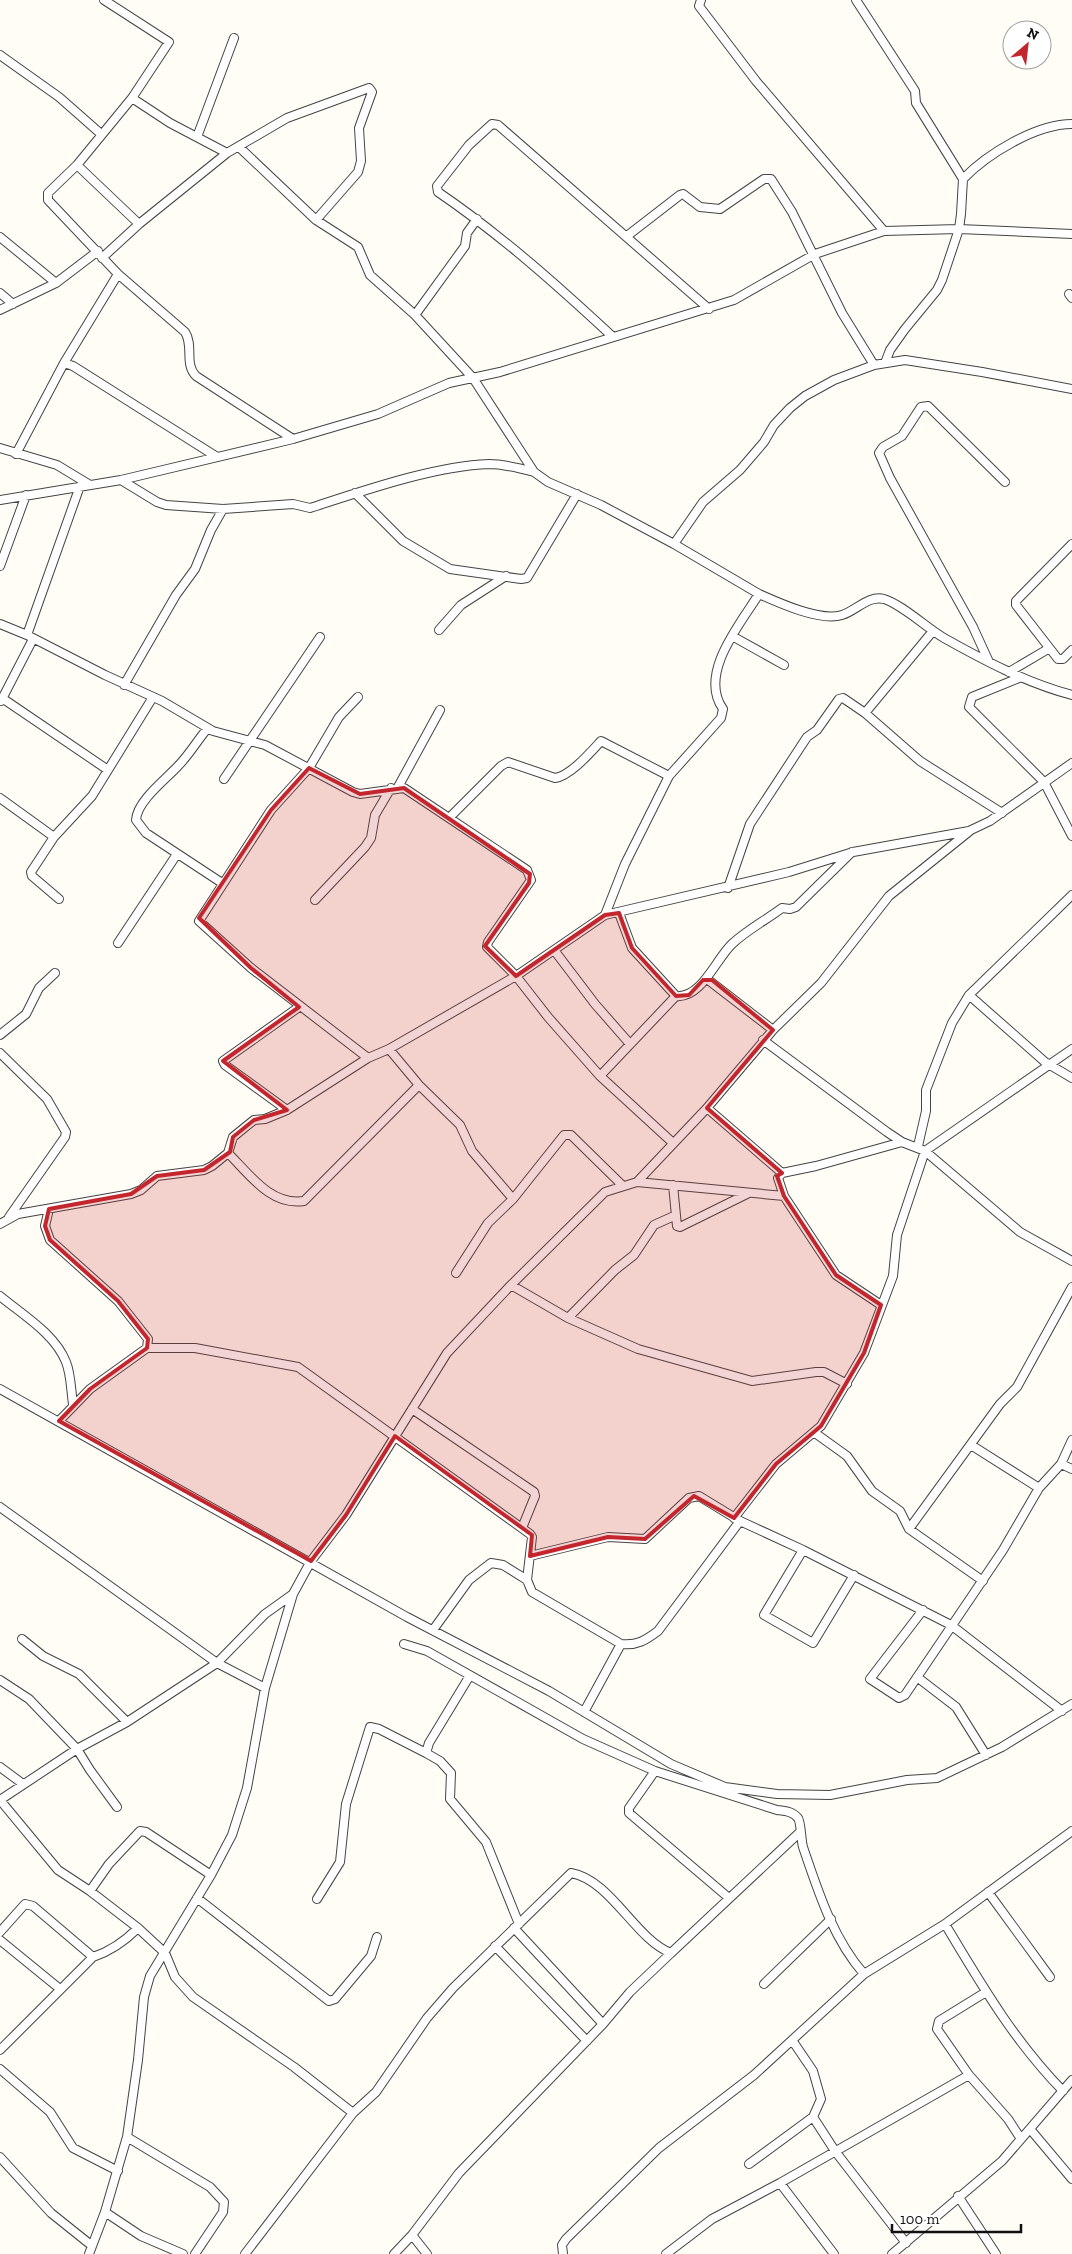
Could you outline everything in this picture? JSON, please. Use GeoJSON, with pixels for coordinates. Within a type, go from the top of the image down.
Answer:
{"type":"FeatureCollection","features":[{"type":"Feature","properties":{"kind":"street"},"geometry":{"type":"LineString","coordinates":[[104,0],[169,40],[167,49],[132,98],[77,165],[46,196],[118,274],[185,332],[189,338],[190,367],[196,376],[293,439]]}},
{"type":"Feature","properties":{"kind":"street"},"geometry":{"type":"LineString","coordinates":[[701,0],[699,6],[756,81],[884,231]]}},
{"type":"Feature","properties":{"kind":"street"},"geometry":{"type":"LineString","coordinates":[[856,0],[915,91],[916,103],[963,179],[959,229],[936,290],[904,329],[890,350],[885,363]]}},
{"type":"Feature","properties":{"kind":"street"},"geometry":{"type":"LineString","coordinates":[[197,137],[234,38]]}},
{"type":"Feature","properties":{"kind":"street"},"geometry":{"type":"LineString","coordinates":[[0,56],[59,97],[101,134]]}},
{"type":"Feature","properties":{"kind":"street"},"geometry":{"type":"LineString","coordinates":[[0,310],[56,283],[100,254],[227,153],[287,118],[369,88],[372,89],[359,128],[361,161],[358,172],[316,220]]}},
{"type":"Feature","properties":{"kind":"street"},"geometry":{"type":"LineString","coordinates":[[132,98],[170,123],[227,153]]}},
{"type":"Feature","properties":{"kind":"street"},"geometry":{"type":"LineString","coordinates":[[613,337],[544,273],[478,219],[438,192],[437,186],[469,145],[495,123],[709,308]]}},
{"type":"Feature","properties":{"kind":"street"},"geometry":{"type":"LineString","coordinates":[[963,179],[1001,150],[1031,134],[1054,126],[1072,124]]}},
{"type":"Feature","properties":{"kind":"street"},"geometry":{"type":"LineString","coordinates":[[239,147],[316,220],[352,240],[358,246],[370,275],[415,315],[473,378],[534,472],[548,482],[577,494],[674,544],[759,594],[784,605],[829,616],[842,616],[874,598],[884,599],[934,631],[1019,678],[1072,695]]}},
{"type":"Feature","properties":{"kind":"street"},"geometry":{"type":"LineString","coordinates":[[77,165],[139,224]]}},
{"type":"Feature","properties":{"kind":"street"},"geometry":{"type":"LineString","coordinates":[[627,236],[680,195],[684,194],[700,208],[720,209],[767,178],[780,191],[815,254],[842,313],[874,365]]}},
{"type":"Feature","properties":{"kind":"street"},"geometry":{"type":"LineString","coordinates":[[415,315],[465,246],[467,233],[478,219]]}},
{"type":"Feature","properties":{"kind":"street"},"geometry":{"type":"LineString","coordinates":[[0,500],[121,480],[293,439],[378,414],[449,383],[500,372],[734,300],[815,254],[884,231],[959,229],[1072,234]]}},
{"type":"Feature","properties":{"kind":"street"},"geometry":{"type":"LineString","coordinates":[[0,238],[56,283]]}},
{"type":"Feature","properties":{"kind":"street"},"geometry":{"type":"LineString","coordinates":[[16,454],[64,363],[118,274]]}},
{"type":"Feature","properties":{"kind":"street"},"geometry":{"type":"LineString","coordinates":[[0,293],[13,304]]}},
{"type":"Feature","properties":{"kind":"street"},"geometry":{"type":"LineString","coordinates":[[674,544],[703,502],[740,470],[764,442],[774,425],[790,408],[817,388],[874,365],[905,360],[925,362],[1072,390]]}},
{"type":"Feature","properties":{"kind":"street"},"geometry":{"type":"LineString","coordinates":[[64,363],[72,366],[217,457]]}},
{"type":"Feature","properties":{"kind":"street"},"geometry":{"type":"LineString","coordinates":[[989,662],[973,627],[890,478],[879,453],[883,447],[902,436],[921,406],[928,406],[1005,482]]}},
{"type":"Feature","properties":{"kind":"street"},"geometry":{"type":"LineString","coordinates":[[0,448],[57,465],[90,485]]}},
{"type":"Feature","properties":{"kind":"street"},"geometry":{"type":"LineString","coordinates":[[121,480],[158,502],[223,509],[293,504],[310,508],[355,493],[422,475],[479,465],[513,467],[534,472]]}},
{"type":"Feature","properties":{"kind":"street"},"geometry":{"type":"LineString","coordinates":[[80,486],[30,637],[1,701],[108,770]]}},
{"type":"Feature","properties":{"kind":"street"},"geometry":{"type":"LineString","coordinates":[[355,493],[403,541],[446,567],[521,579],[527,578],[577,494]]}},
{"type":"Feature","properties":{"kind":"street"},"geometry":{"type":"LineString","coordinates":[[0,566],[26,495]]}},
{"type":"Feature","properties":{"kind":"street"},"geometry":{"type":"LineString","coordinates":[[124,685],[176,595],[195,569],[211,530],[223,509]]}},
{"type":"Feature","properties":{"kind":"street"},"geometry":{"type":"LineString","coordinates":[[1072,544],[1016,602],[1017,607],[1048,649],[1061,660],[1072,650]]}},
{"type":"Feature","properties":{"kind":"street"},"geometry":{"type":"LineString","coordinates":[[439,630],[461,605],[506,576]]}},
{"type":"Feature","properties":{"kind":"street"},"geometry":{"type":"LineString","coordinates":[[605,916],[625,864],[669,776],[721,718],[723,710],[717,702],[716,668],[732,636],[759,594]]}},
{"type":"Feature","properties":{"kind":"street"},"geometry":{"type":"LineString","coordinates":[[0,624],[30,637],[124,685],[153,696],[207,728],[265,745],[346,789],[360,794],[404,788],[530,874],[529,883],[488,942],[490,951],[516,976],[548,1017],[600,1076],[673,1143]]}},
{"type":"Feature","properties":{"kind":"street"},"geometry":{"type":"LineString","coordinates":[[864,713],[934,631]]}},
{"type":"Feature","properties":{"kind":"street"},"geometry":{"type":"LineString","coordinates":[[732,636],[784,665]]}},
{"type":"Feature","properties":{"kind":"street"},"geometry":{"type":"LineString","coordinates":[[224,778],[320,638]]}},
{"type":"Feature","properties":{"kind":"street"},"geometry":{"type":"LineString","coordinates":[[1009,672],[1048,649]]}},
{"type":"Feature","properties":{"kind":"street"},"geometry":{"type":"LineString","coordinates":[[1019,678],[972,697],[969,706],[1044,782],[1072,836]]}},
{"type":"Feature","properties":{"kind":"street"},"geometry":{"type":"LineString","coordinates":[[59,899],[32,876],[31,872],[54,837],[92,796],[153,696]]}},
{"type":"Feature","properties":{"kind":"street"},"geometry":{"type":"LineString","coordinates":[[358,697],[339,717],[309,768],[271,810],[198,921],[250,968],[368,1058]]}},
{"type":"Feature","properties":{"kind":"street"},"geometry":{"type":"LineString","coordinates":[[728,888],[750,824],[810,734],[817,730],[839,700],[843,698],[864,713],[920,761],[1002,813]]}},
{"type":"Feature","properties":{"kind":"street"},"geometry":{"type":"LineString","coordinates":[[315,900],[365,847],[371,838],[376,815],[440,710]]}},
{"type":"Feature","properties":{"kind":"street"},"geometry":{"type":"LineString","coordinates":[[207,728],[179,765],[150,795],[136,816],[136,820],[146,833],[222,883]]}},
{"type":"Feature","properties":{"kind":"street"},"geometry":{"type":"LineString","coordinates":[[449,818],[501,766],[508,762],[555,778],[562,777],[583,760],[601,741],[669,776]]}},
{"type":"Feature","properties":{"kind":"street"},"geometry":{"type":"LineString","coordinates":[[637,1182],[707,1108],[773,1030],[821,983],[865,930],[885,900],[971,830],[1002,813],[1072,763]]}},
{"type":"Feature","properties":{"kind":"street"},"geometry":{"type":"LineString","coordinates":[[1,802],[54,837]]}},
{"type":"Feature","properties":{"kind":"street"},"geometry":{"type":"LineString","coordinates":[[0,1224],[9,1218],[131,1194],[142,1190],[153,1178],[204,1170],[228,1153],[233,1137],[254,1120],[265,1119],[287,1110],[368,1058],[389,1049],[516,976],[605,916],[728,888],[789,872],[853,852],[971,830]]}},
{"type":"Feature","properties":{"kind":"street"},"geometry":{"type":"LineString","coordinates":[[600,1076],[676,996],[688,995],[707,979],[722,954],[733,943],[782,908],[790,909],[796,907],[853,852]]}},
{"type":"Feature","properties":{"kind":"street"},"geometry":{"type":"LineString","coordinates":[[118,943],[176,854]]}},
{"type":"Feature","properties":{"kind":"street"},"geometry":{"type":"LineString","coordinates":[[59,1421],[90,1388],[147,1348],[195,1348],[298,1367],[532,1537],[527,1580],[532,1592],[621,1644],[630,1645],[644,1641],[658,1630],[776,1464],[815,1433],[847,1384],[864,1353],[895,1266],[897,1235],[922,1148],[926,1090],[952,1023],[969,995],[1072,895]]}},
{"type":"Feature","properties":{"kind":"street"},"geometry":{"type":"LineString","coordinates":[[619,913],[632,948],[676,996]]}},
{"type":"Feature","properties":{"kind":"street"},"geometry":{"type":"LineString","coordinates":[[554,950],[595,1004],[630,1044]]}},
{"type":"Feature","properties":{"kind":"street"},"geometry":{"type":"LineString","coordinates":[[0,1035],[26,1014],[39,988],[55,974]]}},
{"type":"Feature","properties":{"kind":"street"},"geometry":{"type":"LineString","coordinates":[[707,979],[773,1030]]}},
{"type":"Feature","properties":{"kind":"street"},"geometry":{"type":"LineString","coordinates":[[969,995],[1049,1064],[1072,1078]]}},
{"type":"Feature","properties":{"kind":"street"},"geometry":{"type":"LineString","coordinates":[[287,1110],[223,1061],[299,1007]]}},
{"type":"Feature","properties":{"kind":"street"},"geometry":{"type":"LineString","coordinates":[[764,1040],[902,1142],[922,1148],[1020,1232],[1072,1261]]}},
{"type":"Feature","properties":{"kind":"street"},"geometry":{"type":"LineString","coordinates":[[389,1049],[419,1085],[460,1125],[472,1151],[513,1199]]}},
{"type":"Feature","properties":{"kind":"street"},"geometry":{"type":"LineString","coordinates":[[922,1148],[1072,1049]]}},
{"type":"Feature","properties":{"kind":"street"},"geometry":{"type":"LineString","coordinates":[[0,1053],[47,1099],[66,1132],[65,1137],[9,1218]]}},
{"type":"Feature","properties":{"kind":"street"},"geometry":{"type":"LineString","coordinates":[[228,1153],[269,1194],[289,1202],[304,1201],[419,1085]]}},
{"type":"Feature","properties":{"kind":"street"},"geometry":{"type":"LineString","coordinates":[[707,1108],[782,1173]]}},
{"type":"Feature","properties":{"kind":"street"},"geometry":{"type":"LineString","coordinates":[[456,1273],[488,1223],[513,1199],[567,1133],[623,1186]]}},
{"type":"Feature","properties":{"kind":"street"},"geometry":{"type":"LineString","coordinates":[[881,1304],[836,1275],[784,1196],[778,1178],[782,1173],[816,1166],[902,1142]]}},
{"type":"Feature","properties":{"kind":"street"},"geometry":{"type":"LineString","coordinates":[[89,2254],[105,2212],[127,2137],[144,1996],[150,1976],[211,1876],[232,1835],[247,1788],[265,1688],[293,1594],[310,1561],[346,1516],[452,1347],[511,1285],[605,1192],[637,1182],[784,1196]]}},
{"type":"Feature","properties":{"kind":"street"},"geometry":{"type":"LineString","coordinates":[[673,1185],[674,1216],[677,1226],[685,1226],[749,1193]]}},
{"type":"Feature","properties":{"kind":"street"},"geometry":{"type":"LineString","coordinates":[[49,1209],[45,1226],[50,1240],[118,1301],[148,1339],[147,1348]]}},
{"type":"Feature","properties":{"kind":"street"},"geometry":{"type":"LineString","coordinates":[[568,1318],[615,1270],[634,1255],[654,1225],[674,1216]]}},
{"type":"Feature","properties":{"kind":"street"},"geometry":{"type":"LineString","coordinates":[[511,1285],[568,1318],[638,1350],[752,1381],[824,1372],[847,1384]]}},
{"type":"Feature","properties":{"kind":"street"},"geometry":{"type":"LineString","coordinates":[[909,1530],[1000,1404],[1017,1387],[1072,1286]]}},
{"type":"Feature","properties":{"kind":"street"},"geometry":{"type":"LineString","coordinates":[[0,1296],[50,1338],[58,1348],[66,1363],[73,1404]]}},
{"type":"Feature","properties":{"kind":"street"},"geometry":{"type":"LineString","coordinates":[[0,1389],[584,1712],[690,1773],[725,1786],[777,1794],[830,1795],[907,1780],[930,1780],[986,1755],[1072,1704]]}},
{"type":"Feature","properties":{"kind":"street"},"geometry":{"type":"LineString","coordinates":[[412,1409],[534,1492],[535,1496],[522,1528]]}},
{"type":"Feature","properties":{"kind":"street"},"geometry":{"type":"LineString","coordinates":[[815,1433],[847,1456],[872,1491],[900,1511],[909,1530],[983,1581]]}},
{"type":"Feature","properties":{"kind":"street"},"geometry":{"type":"LineString","coordinates":[[923,1610],[870,1679],[899,1698],[902,1698],[983,1581],[1038,1488],[1061,1464],[1072,1440]]}},
{"type":"Feature","properties":{"kind":"street"},"geometry":{"type":"LineString","coordinates":[[972,1445],[1038,1488]]}},
{"type":"Feature","properties":{"kind":"street"},"geometry":{"type":"LineString","coordinates":[[1061,1464],[1072,1469]]}},
{"type":"Feature","properties":{"kind":"street"},"geometry":{"type":"LineString","coordinates":[[530,1556],[608,1536],[645,1539],[694,1496],[699,1496],[737,1520],[803,1550],[952,1625],[1062,1711]]}},
{"type":"Feature","properties":{"kind":"street"},"geometry":{"type":"LineString","coordinates":[[0,1507],[218,1663],[265,1688]]}},
{"type":"Feature","properties":{"kind":"street"},"geometry":{"type":"LineString","coordinates":[[803,1550],[764,1615],[813,1643],[854,1576]]}},
{"type":"Feature","properties":{"kind":"street"},"geometry":{"type":"LineString","coordinates":[[433,1630],[469,1580],[491,1564],[504,1565],[527,1580]]}},
{"type":"Feature","properties":{"kind":"street"},"geometry":{"type":"LineString","coordinates":[[293,1594],[265,1614],[218,1663],[128,1722],[78,1749],[0,1800],[58,1870],[90,1891],[138,1928],[165,1953],[175,1977],[194,1997],[294,2067],[353,2113]]}},
{"type":"Feature","properties":{"kind":"street"},"geometry":{"type":"LineString","coordinates":[[22,1640],[42,1656],[79,1674],[128,1722]]}},
{"type":"Feature","properties":{"kind":"street"},"geometry":{"type":"LineString","coordinates":[[404,1644],[427,1651],[583,1739],[655,1770],[777,1810],[792,1812],[799,1819],[799,1833],[819,1893],[844,1945],[864,1974]]}},
{"type":"Feature","properties":{"kind":"street"},"geometry":{"type":"LineString","coordinates":[[584,1712],[621,1644]]}},
{"type":"Feature","properties":{"kind":"street"},"geometry":{"type":"LineString","coordinates":[[426,1753],[429,1743],[469,1676]]}},
{"type":"Feature","properties":{"kind":"street"},"geometry":{"type":"LineString","coordinates":[[917,1677],[956,1707],[986,1755]]}},
{"type":"Feature","properties":{"kind":"street"},"geometry":{"type":"LineString","coordinates":[[0,1680],[29,1699],[78,1749],[90,1770],[117,1807]]}},
{"type":"Feature","properties":{"kind":"street"},"geometry":{"type":"LineString","coordinates":[[317,1899],[340,1862],[346,1804],[370,1728],[380,1729],[440,1760],[451,1773],[450,1799],[486,1842],[516,1926],[603,2024]]}},
{"type":"Feature","properties":{"kind":"street"},"geometry":{"type":"LineString","coordinates":[[0,1767],[23,1784]]}},
{"type":"Feature","properties":{"kind":"street"},"geometry":{"type":"LineString","coordinates":[[655,1770],[629,1808],[629,1814],[728,1898]]}},
{"type":"Feature","properties":{"kind":"street"},"geometry":{"type":"LineString","coordinates":[[90,1891],[109,1864],[140,1831],[146,1832],[211,1876]]}},
{"type":"Feature","properties":{"kind":"street"},"geometry":{"type":"LineString","coordinates":[[563,2254],[562,2244],[566,2239],[659,2148],[754,2075],[864,1974],[945,1924],[1072,1831]]}},
{"type":"Feature","properties":{"kind":"street"},"geometry":{"type":"LineString","coordinates":[[394,2254],[412,2235],[459,2173],[587,2041],[630,1992],[799,1833]]}},
{"type":"Feature","properties":{"kind":"street"},"geometry":{"type":"LineString","coordinates":[[245,2254],[353,2113],[376,2092],[427,2018],[452,1988],[571,1873],[578,1874],[596,1884],[640,1929],[671,1953]]}},
{"type":"Feature","properties":{"kind":"street"},"geometry":{"type":"LineString","coordinates":[[988,1892],[1050,1977]]}},
{"type":"Feature","properties":{"kind":"street"},"geometry":{"type":"LineString","coordinates":[[197,1898],[329,2001],[335,1999],[371,1956],[377,1937]]}},
{"type":"Feature","properties":{"kind":"street"},"geometry":{"type":"LineString","coordinates":[[0,1932],[25,1904],[33,1906],[93,1958]]}},
{"type":"Feature","properties":{"kind":"street"},"geometry":{"type":"LineString","coordinates":[[764,1984],[831,1919]]}},
{"type":"Feature","properties":{"kind":"street"},"geometry":{"type":"LineString","coordinates":[[945,1924],[986,1992],[1034,2062],[1063,2091]]}},
{"type":"Feature","properties":{"kind":"street"},"geometry":{"type":"LineString","coordinates":[[0,2050],[93,1958],[106,1953],[128,1938],[138,1928]]}},
{"type":"Feature","properties":{"kind":"street"},"geometry":{"type":"LineString","coordinates":[[0,1940],[60,1989]]}},
{"type":"Feature","properties":{"kind":"street"},"geometry":{"type":"LineString","coordinates":[[495,1946],[587,2041]]}},
{"type":"Feature","properties":{"kind":"street"},"geometry":{"type":"LineString","coordinates":[[986,1992],[939,2021],[937,2029],[969,2075],[1008,2119],[1021,2139]]}},
{"type":"Feature","properties":{"kind":"street"},"geometry":{"type":"LineString","coordinates":[[749,2164],[813,2117],[821,2098],[813,2072],[792,2040]]}},
{"type":"Feature","properties":{"kind":"street"},"geometry":{"type":"LineString","coordinates":[[0,2069],[50,2112],[73,2148],[118,2171]]}},
{"type":"Feature","properties":{"kind":"street"},"geometry":{"type":"LineString","coordinates":[[666,2254],[712,2219],[780,2183],[969,2075]]}},
{"type":"Feature","properties":{"kind":"street"},"geometry":{"type":"LineString","coordinates":[[892,2254],[958,2196],[1002,2161],[1072,2080]]}},
{"type":"Feature","properties":{"kind":"street"},"geometry":{"type":"LineString","coordinates":[[813,2117],[836,2151],[906,2243]]}},
{"type":"Feature","properties":{"kind":"street"},"geometry":{"type":"LineString","coordinates":[[1030,2129],[1072,2179]]}},
{"type":"Feature","properties":{"kind":"street"},"geometry":{"type":"LineString","coordinates":[[127,2137],[210,2187],[224,2202],[223,2212],[194,2254]]}},
{"type":"Feature","properties":{"kind":"street"},"geometry":{"type":"LineString","coordinates":[[0,2157],[51,2212],[91,2245]]}},
{"type":"Feature","properties":{"kind":"street"},"geometry":{"type":"LineString","coordinates":[[780,2183],[834,2254]]}},
{"type":"Feature","properties":{"kind":"street"},"geometry":{"type":"LineString","coordinates":[[958,2196],[996,2254]]}},
{"type":"Feature","properties":{"kind":"street"},"geometry":{"type":"LineString","coordinates":[[105,2212],[141,2236],[183,2254]]}},
{"type":"Feature","properties":{"kind":"street"},"geometry":{"type":"LineString","coordinates":[[412,2235],[428,2254]]}},
{"type":"Feature","properties":{"kind":"highlighted area"},"geometry":{"type":"Polygon","coordinates":[[[309,768],[360,794],[404,788],[530,874],[529,883],[485,946],[516,976],[605,915],[619,913],[632,948],[676,996],[689,995],[703,980],[712,980],[773,1030],[707,1108],[782,1173],[777,1176],[784,1196],[836,1275],[881,1305],[864,1353],[821,1426],[776,1464],[734,1518],[694,1496],[645,1539],[608,1537],[530,1556],[532,1535],[395,1436],[346,1515],[311,1561],[59,1421],[90,1389],[147,1348],[148,1339],[118,1301],[50,1240],[45,1226],[49,1209],[131,1194],[157,1176],[204,1170],[230,1152],[233,1137],[254,1120],[287,1110],[223,1061],[299,1007],[251,968],[199,918],[271,810],[309,768]]]}}]}
